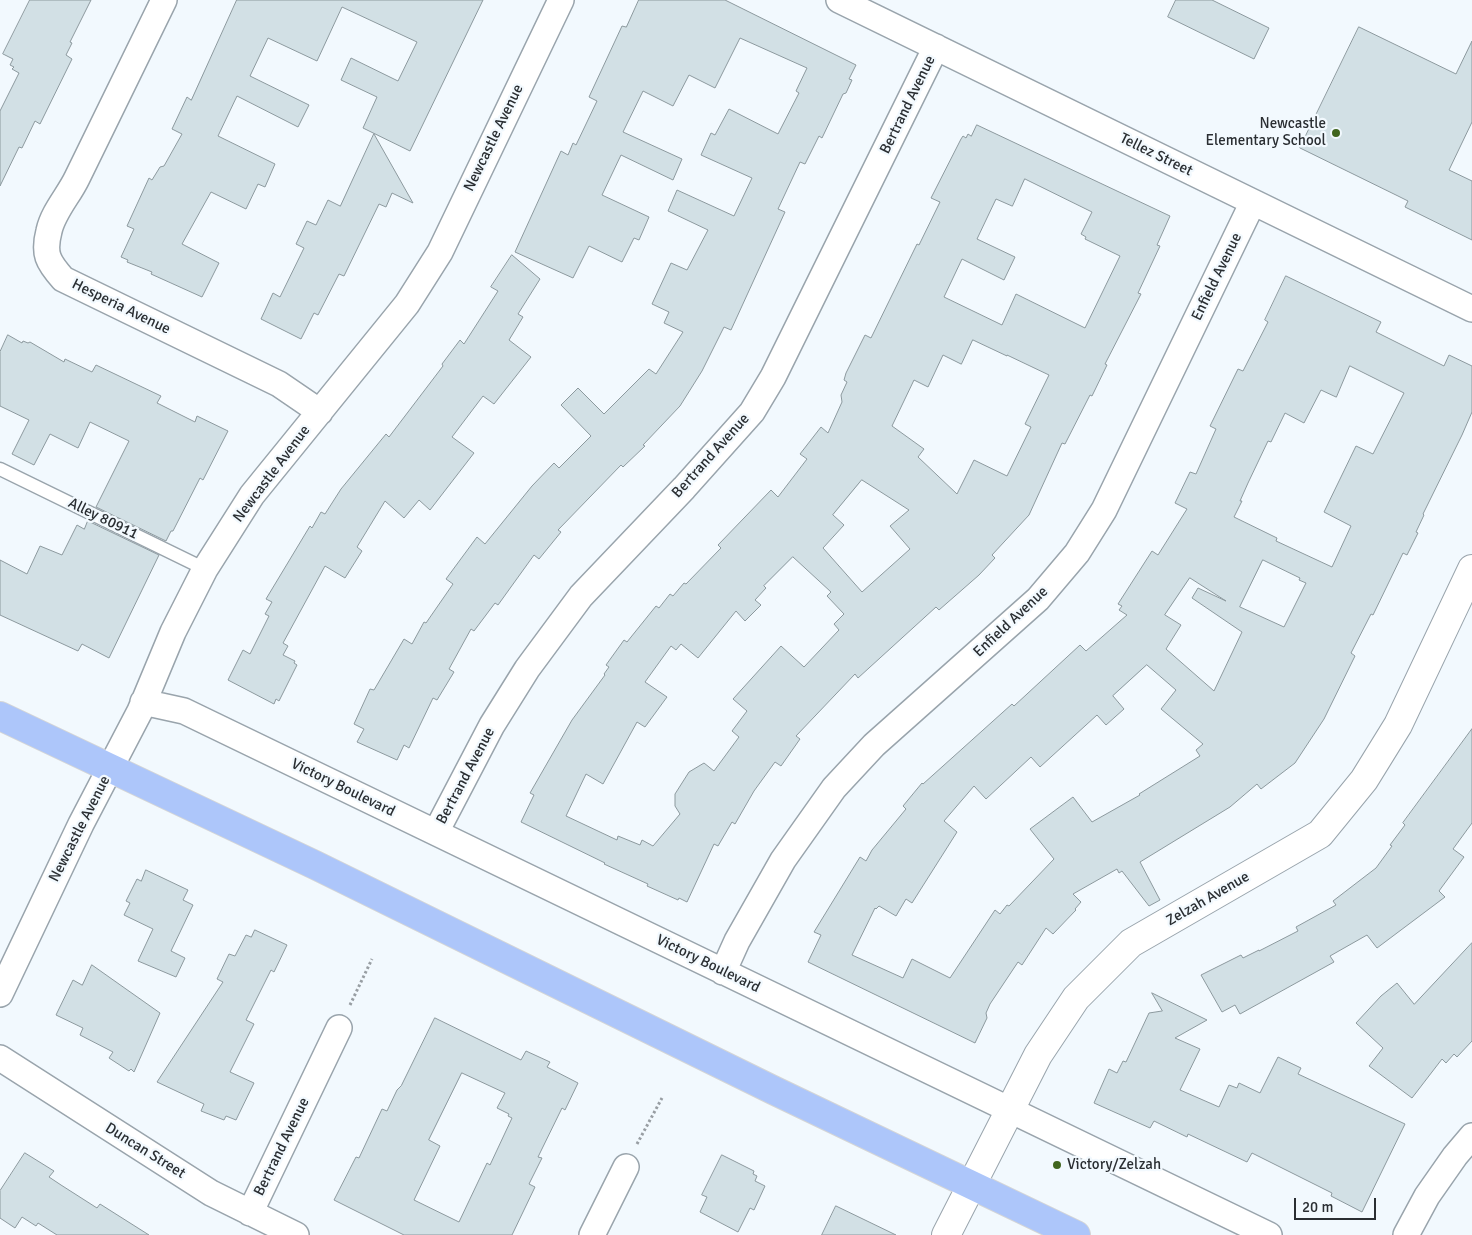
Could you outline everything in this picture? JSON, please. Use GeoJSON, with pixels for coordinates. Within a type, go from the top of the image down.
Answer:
{"type":"FeatureCollection","features":[{"type":"Feature","properties":{"kind":"main road"},"geometry":{"type":"LineString","coordinates":[[0,716],[323,869],[773,1090],[1076,1235]]}},
{"type":"Feature","properties":{"kind":"street","name":"Hesperia Avenue"},"geometry":{"type":"LineString","coordinates":[[164,0],[75,182],[49,230],[47,248],[49,263],[63,279],[279,384],[320,412]]}},
{"type":"Feature","properties":{"kind":"street","name":"Newcastle Avenue"},"geometry":{"type":"LineString","coordinates":[[0,994],[81,824],[143,702],[173,632],[205,569],[252,495],[407,304],[440,252],[561,0]]}},
{"type":"Feature","properties":{"kind":"street","name":"Tellez Street"},"geometry":{"type":"LineString","coordinates":[[839,0],[1472,309]]}},
{"type":"Feature","properties":{"kind":"street","name":"Bertrand Avenue"},"geometry":{"type":"LineString","coordinates":[[436,832],[492,725],[528,669],[581,596],[684,488],[752,412],[773,377],[936,47]]}},
{"type":"Feature","properties":{"kind":"street","name":"Enfield Avenue"},"geometry":{"type":"LineString","coordinates":[[723,972],[737,941],[783,860],[834,788],[874,746],[1038,599],[1077,553],[1104,510],[1253,202]]}},
{"type":"Feature","properties":{"kind":"street","name":"Zelzah Avenue"},"geometry":{"type":"LineString","coordinates":[[946,1235],[1038,1055],[1076,998],[1131,943],[1320,834],[1364,780],[1398,725],[1472,569]]}},
{"type":"Feature","properties":{"kind":"street","name":"Victory Boulevard"},"geometry":{"type":"LineString","coordinates":[[143,702],[184,711],[1269,1235]]}},
{"type":"Feature","properties":{"kind":"street","name":"Bertrand Avenue"},"geometry":{"type":"LineString","coordinates":[[250,1213],[339,1028]]}},
{"type":"Feature","properties":{"kind":"street","name":"Duncan Street"},"geometry":{"type":"LineString","coordinates":[[0,1058],[196,1183],[250,1213],[296,1235]]}},
{"type":"Feature","properties":{"kind":"street"},"geometry":{"type":"LineString","coordinates":[[1406,1235],[1427,1196],[1455,1156],[1472,1136]]}},
{"type":"Feature","properties":{"kind":"street"},"geometry":{"type":"LineString","coordinates":[[592,1235],[626,1167]]}},
{"type":"Feature","properties":{"kind":"lane","name":"Alley 80911"},"geometry":{"type":"LineString","coordinates":[[0,469],[205,569]]}},
{"type":"Feature","properties":{"kind":"path"},"geometry":{"type":"LineString","coordinates":[[339,1028],[372,959]]}},
{"type":"Feature","properties":{"kind":"path"},"geometry":{"type":"LineString","coordinates":[[626,1167],[662,1098]]}},
{"type":"Feature","properties":{"kind":"building"},"geometry":{"type":"Polygon","coordinates":[[[30,0],[91,0],[70,42],[72,43],[66,55],[72,59],[40,124],[35,121],[22,148],[19,147],[0,186],[0,111],[19,73],[12,69],[14,67],[10,65],[13,59],[3,54],[30,0]]]}},
{"type":"Feature","properties":{"kind":"building"},"geometry":{"type":"Polygon","coordinates":[[[237,0],[483,0],[410,151],[363,128],[377,97],[341,80],[351,58],[398,81],[417,42],[342,7],[317,61],[268,38],[250,76],[309,105],[298,127],[237,96],[218,136],[275,164],[265,187],[258,184],[246,209],[211,192],[182,244],[219,263],[202,297],[151,274],[152,272],[127,262],[128,260],[121,257],[134,229],[127,226],[149,178],[152,180],[160,167],[164,166],[182,134],[172,129],[187,97],[191,100],[237,0]]]}},
{"type":"Feature","properties":{"kind":"building"},"geometry":{"type":"Polygon","coordinates":[[[639,0],[725,0],[856,65],[849,79],[852,80],[846,93],[843,94],[822,138],[819,136],[805,164],[800,162],[778,209],[785,212],[731,330],[724,327],[702,371],[680,406],[643,445],[645,446],[623,467],[621,465],[558,530],[561,532],[539,559],[534,555],[498,605],[495,603],[474,631],[471,629],[449,669],[454,672],[437,700],[433,698],[409,748],[404,745],[397,760],[357,742],[364,729],[354,724],[370,689],[374,690],[404,639],[412,644],[424,622],[426,623],[453,584],[446,579],[477,537],[485,544],[532,486],[554,463],[559,468],[591,436],[561,405],[578,388],[604,414],[649,369],[656,374],[683,332],[664,323],[669,312],[652,304],[671,263],[687,270],[708,230],[668,211],[677,190],[734,216],[752,178],[701,155],[711,133],[715,135],[729,109],[778,134],[799,93],[796,91],[807,68],[740,38],[715,88],[689,75],[673,106],[643,91],[623,132],[682,159],[673,180],[621,155],[602,195],[649,217],[639,240],[634,238],[622,262],[589,246],[573,278],[515,252],[561,151],[568,155],[573,143],[576,145],[597,101],[589,97],[622,26],[626,27],[639,0]]]}},
{"type":"Feature","properties":{"kind":"building"},"geometry":{"type":"Polygon","coordinates":[[[1176,0],[1212,0],[1269,28],[1254,59],[1168,17],[1176,0]]]}},
{"type":"Feature","properties":{"kind":"building"},"geometry":{"type":"Polygon","coordinates":[[[1359,27],[1456,74],[1472,41],[1472,122],[1449,170],[1472,181],[1472,240],[1405,207],[1408,201],[1300,148],[1359,27]]]}},
{"type":"Feature","properties":{"kind":"building"},"geometry":{"type":"Polygon","coordinates":[[[977,125],[1170,216],[1157,245],[1160,246],[1138,293],[1141,294],[1105,364],[1107,365],[1092,396],[1090,395],[1065,444],[1062,443],[1029,515],[992,555],[995,558],[979,575],[939,610],[936,607],[858,678],[855,674],[796,736],[800,739],[781,766],[775,762],[754,791],[735,824],[732,822],[718,846],[714,844],[687,902],[647,886],[648,884],[521,822],[534,795],[530,793],[572,720],[605,675],[609,667],[606,665],[624,640],[627,642],[656,606],[659,608],[670,594],[673,596],[684,583],[686,584],[721,548],[718,545],[771,490],[778,497],[807,459],[800,454],[821,427],[828,433],[842,402],[841,395],[847,382],[844,380],[846,373],[865,335],[871,338],[917,244],[919,245],[940,202],[931,198],[961,139],[963,136],[966,138],[968,134],[971,136],[977,125]],[[1025,179],[1012,206],[996,199],[977,239],[1015,257],[1004,280],[962,259],[944,297],[1002,325],[1016,294],[1085,328],[1120,256],[1085,239],[1086,237],[1081,234],[1092,212],[1025,179]],[[973,340],[961,364],[943,355],[928,387],[914,380],[892,426],[924,449],[918,457],[957,494],[974,460],[1007,476],[1031,427],[1025,424],[1049,375],[973,340]],[[862,480],[833,515],[844,525],[823,548],[862,592],[910,549],[890,526],[909,510],[862,480]],[[793,557],[764,586],[766,588],[755,600],[761,605],[745,621],[736,611],[698,658],[681,644],[676,650],[671,646],[645,682],[667,697],[645,727],[637,722],[603,784],[586,774],[566,816],[617,840],[618,836],[640,845],[642,840],[653,846],[680,814],[675,806],[675,794],[689,772],[704,763],[714,771],[739,737],[732,731],[747,711],[733,699],[781,646],[804,667],[839,630],[834,624],[844,614],[827,596],[831,592],[793,557]]]}},
{"type":"Feature","properties":{"kind":"building"},"geometry":{"type":"Polygon","coordinates":[[[374,134],[413,203],[392,193],[386,207],[379,204],[344,276],[339,274],[318,315],[314,313],[301,339],[261,319],[273,293],[280,297],[304,248],[296,244],[307,221],[316,225],[328,200],[340,206],[374,134]]]}},
{"type":"Feature","properties":{"kind":"building"},"geometry":{"type":"Polygon","coordinates":[[[512,255],[540,279],[518,314],[523,317],[509,340],[531,357],[494,404],[483,396],[452,437],[474,453],[430,510],[419,500],[404,518],[385,501],[357,547],[362,551],[345,578],[325,566],[283,643],[288,646],[283,655],[295,661],[294,663],[297,665],[279,701],[276,699],[274,704],[228,680],[243,650],[250,654],[269,616],[265,614],[272,602],[266,599],[310,526],[312,528],[321,512],[325,514],[341,489],[386,434],[389,437],[443,366],[442,364],[460,340],[464,344],[498,291],[491,287],[512,255]]]}},
{"type":"Feature","properties":{"kind":"building"},"geometry":{"type":"Polygon","coordinates":[[[1286,276],[1381,322],[1376,332],[1444,366],[1449,355],[1472,366],[1472,412],[1462,435],[1423,514],[1416,532],[1418,533],[1407,555],[1403,553],[1373,615],[1371,614],[1351,653],[1355,656],[1324,719],[1295,763],[1261,789],[1257,784],[1230,807],[1140,862],[1160,900],[1149,906],[1122,871],[1119,873],[1117,869],[1073,894],[1081,902],[1076,910],[1053,934],[1046,928],[1022,965],[1018,962],[990,1004],[986,1013],[987,1018],[975,1043],[808,962],[821,935],[814,932],[860,857],[866,861],[872,850],[906,809],[903,806],[922,783],[1012,704],[1014,706],[1080,645],[1086,651],[1127,615],[1119,610],[1122,606],[1118,604],[1152,551],[1158,555],[1187,509],[1175,503],[1190,472],[1196,474],[1216,429],[1210,426],[1238,369],[1243,371],[1268,322],[1265,320],[1286,276]],[[1350,366],[1336,397],[1321,390],[1304,423],[1285,413],[1271,442],[1268,441],[1234,517],[1277,538],[1276,541],[1332,567],[1351,526],[1324,512],[1356,446],[1373,454],[1404,393],[1350,366]],[[1263,560],[1240,607],[1284,627],[1306,583],[1299,580],[1300,578],[1263,560]],[[1190,578],[1165,615],[1181,625],[1166,649],[1214,691],[1242,632],[1192,598],[1198,588],[1226,601],[1190,578]],[[1147,665],[1113,696],[1124,709],[1106,725],[1097,715],[1040,767],[1031,757],[986,799],[974,786],[944,821],[957,832],[912,903],[906,899],[896,916],[879,906],[875,908],[852,955],[903,978],[912,959],[950,978],[995,910],[1000,914],[1054,859],[1030,829],[1073,797],[1092,822],[1140,795],[1200,756],[1196,750],[1203,744],[1161,709],[1176,690],[1147,665]]]}},
{"type":"Feature","properties":{"kind":"building"},"geometry":{"type":"Polygon","coordinates":[[[8,335],[22,343],[23,341],[30,342],[64,362],[65,359],[92,372],[96,365],[161,396],[157,403],[195,422],[197,416],[228,431],[203,480],[200,478],[166,541],[96,507],[129,441],[90,422],[78,448],[50,434],[34,465],[12,454],[29,420],[0,406],[0,352],[8,335]]]}},
{"type":"Feature","properties":{"kind":"building"},"geometry":{"type":"Polygon","coordinates":[[[88,521],[159,555],[109,658],[82,644],[78,651],[0,615],[0,560],[27,574],[40,546],[62,555],[77,525],[84,529],[88,521]]]}},
{"type":"Feature","properties":{"kind":"building"},"geometry":{"type":"Polygon","coordinates":[[[1472,729],[1472,823],[1453,849],[1464,857],[1439,891],[1445,897],[1377,948],[1367,935],[1330,956],[1334,962],[1240,1014],[1235,1005],[1222,1012],[1201,975],[1241,955],[1243,958],[1259,951],[1298,931],[1296,927],[1336,905],[1333,901],[1376,868],[1405,825],[1403,823],[1472,729]]]}},
{"type":"Feature","properties":{"kind":"building"},"geometry":{"type":"Polygon","coordinates":[[[146,870],[188,890],[183,900],[193,905],[171,951],[185,958],[176,977],[138,961],[153,929],[124,915],[130,903],[126,901],[137,879],[141,881],[146,870]]]}},
{"type":"Feature","properties":{"kind":"building"},"geometry":{"type":"Polygon","coordinates":[[[255,930],[287,945],[274,972],[271,970],[246,1020],[254,1024],[230,1072],[254,1083],[236,1120],[226,1116],[224,1120],[201,1111],[204,1104],[157,1082],[223,982],[217,979],[229,954],[235,956],[246,935],[251,937],[255,930]]]}},
{"type":"Feature","properties":{"kind":"building"},"geometry":{"type":"Polygon","coordinates":[[[1472,943],[1472,1041],[1457,1057],[1454,1054],[1446,1063],[1442,1059],[1412,1098],[1369,1066],[1383,1048],[1356,1023],[1381,996],[1397,983],[1414,1004],[1472,943]]]}},
{"type":"Feature","properties":{"kind":"building"},"geometry":{"type":"Polygon","coordinates":[[[92,965],[160,1013],[134,1072],[131,1069],[129,1071],[109,1058],[113,1052],[80,1035],[83,1028],[56,1015],[73,980],[82,985],[92,965]]]}},
{"type":"Feature","properties":{"kind":"building"},"geometry":{"type":"Polygon","coordinates":[[[1152,993],[1207,1020],[1175,1038],[1200,1049],[1180,1090],[1219,1107],[1229,1085],[1237,1088],[1239,1083],[1260,1093],[1278,1057],[1301,1068],[1298,1074],[1405,1124],[1362,1212],[1331,1196],[1332,1193],[1252,1153],[1247,1162],[1188,1134],[1187,1137],[1154,1121],[1150,1128],[1094,1103],[1109,1069],[1117,1073],[1123,1061],[1126,1062],[1149,1013],[1162,1011],[1152,993]]]}},
{"type":"Feature","properties":{"kind":"building"},"geometry":{"type":"Polygon","coordinates":[[[435,1018],[521,1060],[526,1051],[550,1062],[547,1067],[578,1083],[565,1110],[562,1108],[538,1157],[542,1158],[529,1184],[535,1187],[512,1235],[404,1235],[334,1200],[356,1157],[359,1158],[382,1109],[387,1111],[397,1090],[401,1086],[435,1018]],[[462,1073],[429,1140],[440,1146],[414,1200],[459,1222],[487,1163],[490,1165],[512,1118],[508,1116],[509,1114],[497,1108],[505,1093],[462,1073]]]}},
{"type":"Feature","properties":{"kind":"building"},"geometry":{"type":"Polygon","coordinates":[[[25,1153],[54,1171],[49,1177],[61,1185],[97,1208],[100,1204],[149,1235],[57,1235],[38,1223],[36,1226],[22,1217],[15,1228],[0,1218],[0,1191],[25,1153]]]}},
{"type":"Feature","properties":{"kind":"building"},"geometry":{"type":"Polygon","coordinates":[[[722,1155],[754,1171],[753,1174],[757,1176],[755,1181],[765,1186],[754,1210],[750,1208],[738,1232],[700,1212],[707,1197],[702,1195],[722,1155]]]}},
{"type":"Feature","properties":{"kind":"building"},"geometry":{"type":"Polygon","coordinates":[[[836,1206],[896,1235],[822,1235],[836,1206]]]}},
{"type":"Feature","properties":{"kind":"place","name":"Newcastle Elementary School"},"geometry":{"type":"Point","coordinates":[1336,133]}},
{"type":"Feature","properties":{"kind":"place","name":"Victory/Zelzah"},"geometry":{"type":"Point","coordinates":[1057,1165]}}]}
